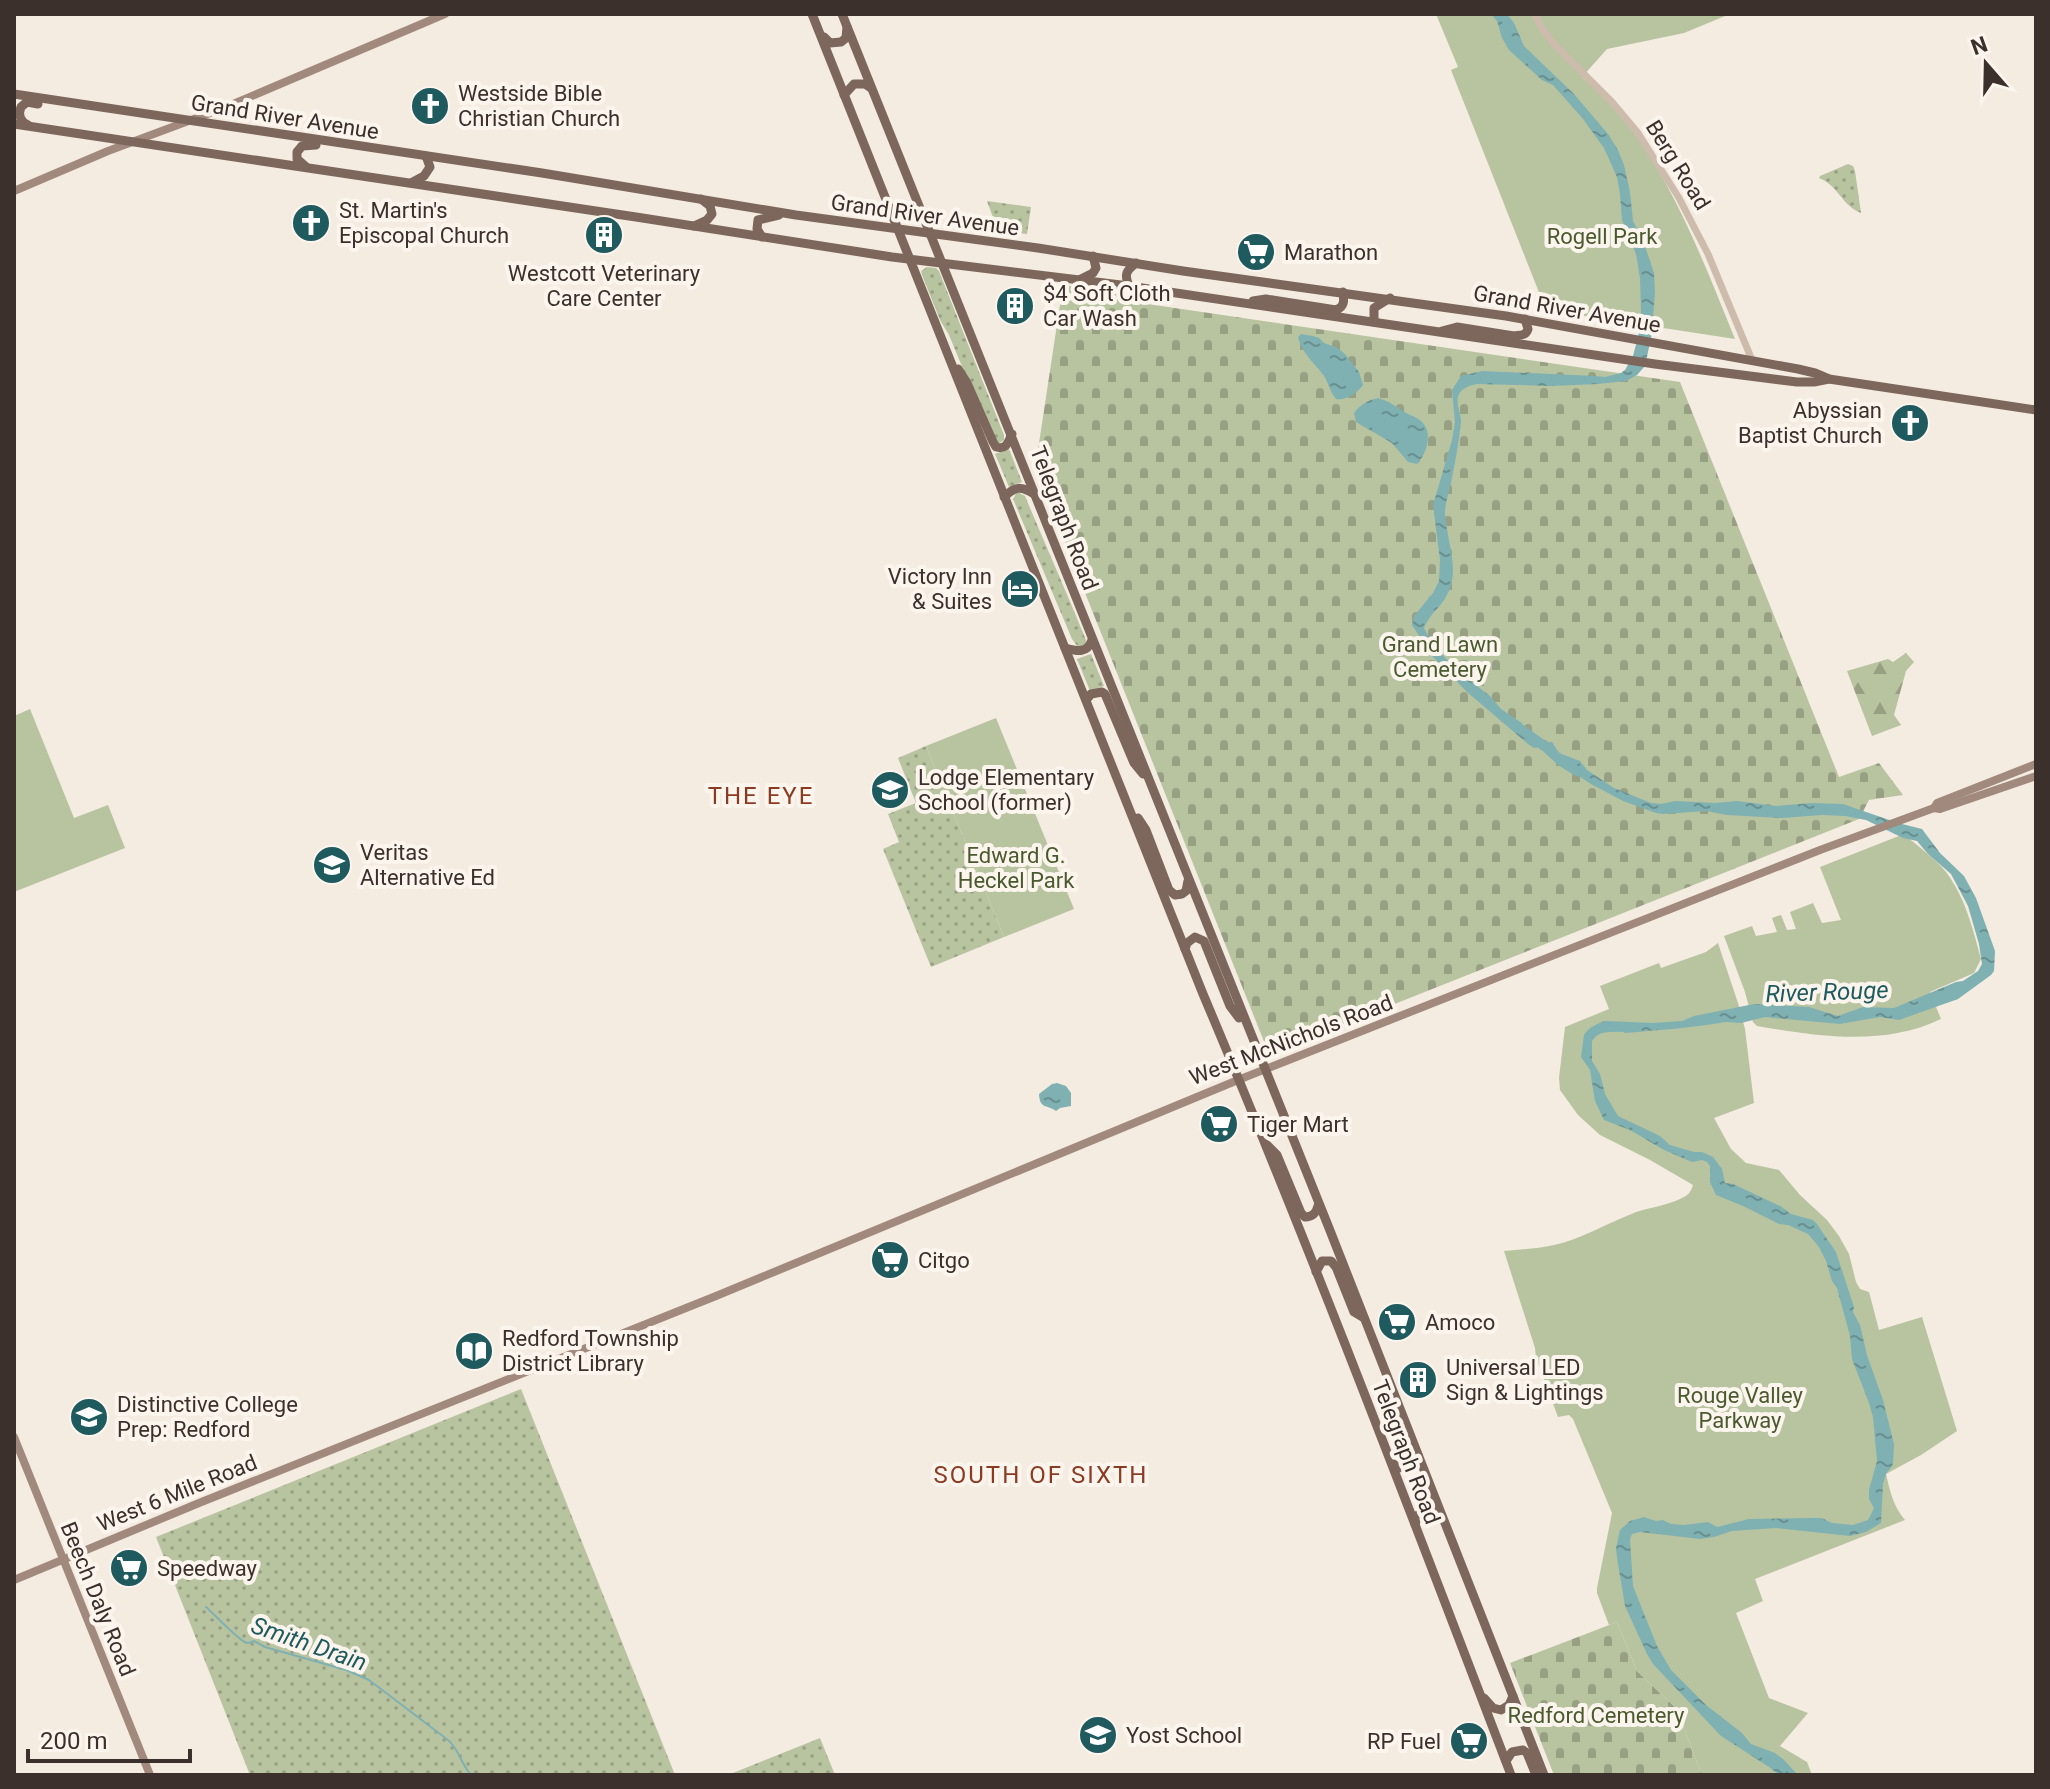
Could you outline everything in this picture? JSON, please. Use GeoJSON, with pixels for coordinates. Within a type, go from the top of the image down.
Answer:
{"type":"FeatureCollection","features":[{"type":"Feature","properties":{"kind":"main road"},"geometry":{"type":"LineString","coordinates":[[14,191],[445,14]]}},
{"type":"Feature","properties":{"kind":"main road","name":"Telegraph Road"},"geometry":{"type":"LineString","coordinates":[[812,14],[1186,953],[1265,1142],[1511,1775]]}},
{"type":"Feature","properties":{"kind":"main road","name":"Telegraph Road"},"geometry":{"type":"LineString","coordinates":[[842,14],[1544,1775]]}},
{"type":"Feature","properties":{"kind":"main road"},"geometry":{"type":"LineString","coordinates":[[821,35],[830,43],[841,42],[846,38],[847,27]]}},
{"type":"Feature","properties":{"kind":"main road"},"geometry":{"type":"LineString","coordinates":[[844,95],[854,84],[865,84],[871,88]]}},
{"type":"Feature","properties":{"kind":"main road","name":"Grand River Avenue"},"geometry":{"type":"LineString","coordinates":[[14,94],[782,213],[1525,319],[1752,360],[1815,373],[1829,379],[2036,410]]}},
{"type":"Feature","properties":{"kind":"main road"},"geometry":{"type":"LineString","coordinates":[[34,127],[20,119],[23,104],[56,106],[69,102]]}},
{"type":"Feature","properties":{"kind":"main road","name":"Grand River Avenue"},"geometry":{"type":"LineString","coordinates":[[14,124],[909,259],[1129,286],[1655,364],[1797,382],[1829,379]]}},
{"type":"Feature","properties":{"kind":"main road"},"geometry":{"type":"LineString","coordinates":[[308,168],[297,159],[299,148],[337,144]]}},
{"type":"Feature","properties":{"kind":"main road"},"geometry":{"type":"LineString","coordinates":[[411,183],[430,167],[426,156]]}},
{"type":"Feature","properties":{"kind":"main road"},"geometry":{"type":"LineString","coordinates":[[694,226],[712,214],[710,206],[701,199]]}},
{"type":"Feature","properties":{"kind":"main road"},"geometry":{"type":"LineString","coordinates":[[762,237],[757,229],[758,220],[777,217],[782,213]]}},
{"type":"Feature","properties":{"kind":"main road"},"geometry":{"type":"LineString","coordinates":[[1079,280],[1096,268],[1093,256]]}},
{"type":"Feature","properties":{"kind":"main road"},"geometry":{"type":"LineString","coordinates":[[1129,286],[1126,272],[1136,263]]}},
{"type":"Feature","properties":{"kind":"main road"},"geometry":{"type":"LineString","coordinates":[[1238,302],[1266,299],[1336,310],[1344,303],[1343,292]]}},
{"type":"Feature","properties":{"kind":"main road"},"geometry":{"type":"LineString","coordinates":[[1374,322],[1374,308],[1390,298]]}},
{"type":"Feature","properties":{"kind":"main road"},"geometry":{"type":"LineString","coordinates":[[1439,332],[1457,327],[1522,335],[1528,329],[1525,319]]}},
{"type":"Feature","properties":{"kind":"main road"},"geometry":{"type":"LineString","coordinates":[[947,353],[967,383],[996,447],[1007,445],[1012,434]]}},
{"type":"Feature","properties":{"kind":"main road"},"geometry":{"type":"LineString","coordinates":[[1724,373],[1728,356]]}},
{"type":"Feature","properties":{"kind":"main road"},"geometry":{"type":"LineString","coordinates":[[1752,360],[1754,376]]}},
{"type":"Feature","properties":{"kind":"main road"},"geometry":{"type":"LineString","coordinates":[[1004,497],[1017,488],[1034,494]]}},
{"type":"Feature","properties":{"kind":"main road"},"geometry":{"type":"LineString","coordinates":[[1065,648],[1085,650],[1092,640]]}},
{"type":"Feature","properties":{"kind":"main road"},"geometry":{"type":"LineString","coordinates":[[1086,700],[1095,692],[1105,694],[1134,763],[1148,780]]}},
{"type":"Feature","properties":{"kind":"main road","name":"West McNichols Road"},"geometry":{"type":"LineString","coordinates":[[1934,808],[1937,803],[2036,764]]}},
{"type":"Feature","properties":{"kind":"main road","name":"West McNichols Road"},"geometry":{"type":"LineString","coordinates":[[666,1315],[1238,1080],[1874,830],[2036,776]]}},
{"type":"Feature","properties":{"kind":"main road"},"geometry":{"type":"LineString","coordinates":[[1126,798],[1146,830],[1169,890],[1175,895],[1185,893],[1188,881]]}},
{"type":"Feature","properties":{"kind":"main road","name":"Telegraph Road"},"geometry":{"type":"LineString","coordinates":[[1186,953],[1187,943],[1195,937],[1204,941],[1230,1006],[1251,1036]]}},
{"type":"Feature","properties":{"kind":"main road","name":"Telegraph Road"},"geometry":{"type":"LineString","coordinates":[[1265,1142],[1277,1155],[1301,1213],[1305,1217],[1312,1216],[1318,1206]]}},
{"type":"Feature","properties":{"kind":"main road"},"geometry":{"type":"LineString","coordinates":[[1316,1272],[1322,1261],[1331,1261],[1354,1312],[1364,1318]]}},
{"type":"Feature","properties":{"kind":"main road","name":"West 6 Mile Road"},"geometry":{"type":"LineString","coordinates":[[14,1580],[666,1315]]}},
{"type":"Feature","properties":{"kind":"main road","name":"Beech Daly Road"},"geometry":{"type":"LineString","coordinates":[[14,1437],[150,1775]]}},
{"type":"Feature","properties":{"kind":"main road"},"geometry":{"type":"LineString","coordinates":[[1392,1463],[1399,1468],[1404,1467],[1415,1462],[1418,1455]]}},
{"type":"Feature","properties":{"kind":"main road"},"geometry":{"type":"LineString","coordinates":[[1415,1524],[1418,1515],[1425,1511],[1441,1514]]}},
{"type":"Feature","properties":{"kind":"main road"},"geometry":{"type":"LineString","coordinates":[[1479,1692],[1497,1710],[1507,1707],[1513,1696]]}},
{"type":"Feature","properties":{"kind":"main road"},"geometry":{"type":"LineString","coordinates":[[1506,1761],[1512,1752],[1523,1750],[1536,1775]]}},
{"type":"Feature","properties":{"kind":"street","name":"Berg Road"},"geometry":{"type":"LineString","coordinates":[[1535,14],[1554,44],[1638,133],[1679,198],[1713,266],[1752,360]]}},
{"type":"Feature","properties":{"kind":"green space","name":"Rogell Park"},"geometry":{"type":"Polygon","coordinates":[[[1436,14],[1730,14],[1684,33],[1607,49],[1582,77],[1621,116],[1656,167],[1686,223],[1735,339],[1546,310],[1451,70],[1458,67],[1436,14]]]}},
{"type":"Feature","properties":{"kind":"green space"},"geometry":{"type":"Polygon","coordinates":[[[1848,164],[1855,171],[1861,213],[1819,178],[1848,164]]]}},
{"type":"Feature","properties":{"kind":"green space"},"geometry":{"type":"Polygon","coordinates":[[[987,201],[1031,207],[1027,234],[998,231],[987,201]]]}},
{"type":"Feature","properties":{"kind":"green space"},"geometry":{"type":"Polygon","coordinates":[[[927,267],[939,271],[1004,435],[1004,440],[998,444],[991,437],[940,320],[921,271],[927,267]]]}},
{"type":"Feature","properties":{"kind":"green space","name":"Grand Lawn Cemetery"},"geometry":{"type":"Polygon","coordinates":[[[1063,285],[1127,295],[1127,301],[1680,382],[1839,777],[1879,763],[1903,795],[1869,800],[1859,819],[1269,1054],[1036,470],[1063,285]]]}},
{"type":"Feature","properties":{"kind":"green space"},"geometry":{"type":"Polygon","coordinates":[[[1009,449],[1022,482],[1009,487],[995,454],[1009,449]]]}},
{"type":"Feature","properties":{"kind":"green space"},"geometry":{"type":"Polygon","coordinates":[[[1017,492],[1025,496],[1086,640],[1085,645],[1078,647],[1072,639],[1013,499],[1017,492]]]}},
{"type":"Feature","properties":{"kind":"green space"},"geometry":{"type":"Polygon","coordinates":[[[1906,653],[1914,662],[1906,671],[1894,715],[1901,725],[1872,736],[1847,671],[1888,659],[1893,662],[1906,653]]]}},
{"type":"Feature","properties":{"kind":"green space"},"geometry":{"type":"Polygon","coordinates":[[[1091,654],[1104,686],[1090,691],[1077,659],[1091,654]]]}},
{"type":"Feature","properties":{"kind":"green space"},"geometry":{"type":"Polygon","coordinates":[[[30,709],[74,818],[108,805],[125,848],[14,892],[14,716],[30,709]]]}},
{"type":"Feature","properties":{"kind":"green space","name":"Edward G. Heckel Park"},"geometry":{"type":"Polygon","coordinates":[[[996,718],[1074,909],[1004,937],[926,746],[996,718]]]}},
{"type":"Feature","properties":{"kind":"green space"},"geometry":{"type":"Polygon","coordinates":[[[926,746],[1004,937],[931,967],[883,849],[899,842],[888,814],[916,803],[898,758],[926,746]]]}},
{"type":"Feature","properties":{"kind":"green space"},"geometry":{"type":"Polygon","coordinates":[[[1904,834],[1937,862],[1953,882],[1968,914],[1981,959],[1974,973],[1930,992],[1941,1019],[1896,1033],[1850,1037],[1757,1026],[1724,936],[1752,926],[1756,936],[1777,932],[1772,918],[1781,915],[1787,930],[1796,929],[1790,912],[1813,903],[1822,923],[1841,920],[1820,867],[1904,834]]]}},
{"type":"Feature","properties":{"kind":"green space","name":"Rouge Valley Parkway"},"geometry":{"type":"Polygon","coordinates":[[[1718,943],[1745,1029],[1754,1103],[1714,1118],[1731,1149],[1746,1163],[1779,1170],[1827,1220],[1849,1254],[1860,1289],[1869,1292],[1879,1330],[1922,1317],[1957,1431],[1886,1474],[1895,1504],[1905,1520],[1755,1579],[1763,1601],[1736,1613],[1769,1698],[1808,1713],[1780,1746],[1807,1762],[1812,1775],[1702,1775],[1676,1708],[1637,1671],[1617,1622],[1609,1625],[1597,1588],[1612,1513],[1573,1419],[1569,1415],[1558,1417],[1536,1358],[1504,1251],[1564,1242],[1635,1212],[1676,1201],[1689,1193],[1693,1185],[1600,1135],[1578,1115],[1560,1090],[1559,1078],[1565,1027],[1609,1009],[1600,986],[1659,963],[1661,968],[1706,952],[1718,943]]]}},
{"type":"Feature","properties":{"kind":"green space"},"geometry":{"type":"Polygon","coordinates":[[[521,1389],[675,1775],[250,1775],[156,1537],[521,1389]]]}},
{"type":"Feature","properties":{"kind":"green space","name":"Redford Cemetery"},"geometry":{"type":"Polygon","coordinates":[[[1617,1622],[1637,1671],[1676,1708],[1702,1775],[1554,1775],[1510,1663],[1617,1622]]]}},
{"type":"Feature","properties":{"kind":"green space"},"geometry":{"type":"Polygon","coordinates":[[[820,1738],[835,1775],[728,1775],[820,1738]]]}},
{"type":"Feature","properties":{"kind":"water"},"geometry":{"type":"Polygon","coordinates":[[[1491,14],[1507,14],[1524,46],[1574,94],[1618,150],[1630,192],[1633,221],[1654,273],[1652,333],[1645,366],[1626,381],[1551,386],[1477,384],[1461,391],[1458,400],[1461,421],[1459,437],[1445,513],[1453,565],[1452,581],[1447,596],[1424,628],[1434,646],[1459,672],[1522,723],[1525,736],[1535,743],[1552,742],[1559,753],[1580,761],[1587,770],[1614,788],[1651,803],[1737,801],[1776,806],[1843,804],[1922,829],[1940,853],[1964,876],[1976,898],[1995,951],[1991,975],[1958,999],[1899,1020],[1880,1017],[1840,1024],[1765,1017],[1741,1023],[1625,1033],[1604,1025],[1592,1035],[1592,1061],[1618,1116],[1660,1136],[1670,1145],[1713,1157],[1722,1169],[1725,1183],[1817,1224],[1836,1252],[1883,1400],[1894,1444],[1893,1465],[1883,1484],[1881,1523],[1866,1532],[1850,1536],[1776,1528],[1732,1531],[1700,1539],[1640,1532],[1632,1534],[1630,1539],[1633,1586],[1657,1646],[1671,1670],[1751,1744],[1775,1753],[1798,1775],[1779,1775],[1721,1736],[1653,1664],[1625,1606],[1616,1548],[1620,1530],[1630,1521],[1644,1517],[1671,1524],[1708,1522],[1717,1527],[1749,1519],[1822,1518],[1832,1523],[1853,1525],[1868,1520],[1874,1508],[1869,1499],[1869,1490],[1877,1461],[1873,1417],[1852,1359],[1850,1336],[1837,1288],[1819,1247],[1808,1234],[1716,1195],[1707,1162],[1692,1162],[1604,1120],[1595,1101],[1590,1070],[1581,1057],[1584,1035],[1603,1021],[1682,1021],[1754,1004],[1809,1007],[1838,1016],[1863,1007],[1894,1008],[1963,981],[1978,971],[1982,964],[1979,944],[1968,906],[1951,874],[1917,841],[1903,838],[1866,820],[1845,816],[1782,818],[1706,811],[1663,814],[1623,801],[1574,773],[1546,746],[1534,748],[1528,744],[1467,692],[1433,657],[1412,625],[1414,616],[1439,581],[1440,560],[1433,505],[1455,422],[1452,390],[1461,376],[1482,371],[1605,377],[1621,373],[1633,356],[1640,329],[1640,278],[1636,254],[1622,220],[1617,177],[1604,148],[1553,85],[1542,80],[1509,50],[1491,14]]]}},
{"type":"Feature","properties":{"kind":"water"},"geometry":{"type":"Polygon","coordinates":[[[1301,334],[1319,338],[1345,354],[1359,372],[1361,388],[1347,398],[1336,399],[1324,376],[1302,348],[1298,337],[1301,334]]]}},
{"type":"Feature","properties":{"kind":"water"},"geometry":{"type":"Polygon","coordinates":[[[1378,398],[1417,418],[1426,428],[1427,444],[1417,464],[1408,462],[1392,443],[1356,422],[1356,410],[1378,398]]]}},
{"type":"Feature","properties":{"kind":"water"},"geometry":{"type":"Polygon","coordinates":[[[1057,1083],[1066,1086],[1071,1093],[1071,1106],[1056,1111],[1042,1105],[1039,1094],[1057,1083]]]}},
{"type":"Feature","properties":{"kind":"waterway","name":"River Rouge"},"geometry":{"type":"LineString","coordinates":[[1516,726],[1577,771]]}},
{"type":"Feature","properties":{"kind":"waterway","name":"River Rouge"},"geometry":{"type":"LineString","coordinates":[[1589,1037],[1601,1028],[1629,1027]]}},
{"type":"Feature","properties":{"kind":"waterway","name":"Smith Drain"},"geometry":{"type":"LineString","coordinates":[[206,1607],[247,1643],[254,1641],[369,1680],[448,1740],[471,1775]]}},
{"type":"Feature","properties":{"kind":"place","name":"Westside Bible Christian Church"},"geometry":{"type":"Point","coordinates":[430,106]}},
{"type":"Feature","properties":{"kind":"place","name":"St. Martin's Episcopal Church"},"geometry":{"type":"Point","coordinates":[311,223]}},
{"type":"Feature","properties":{"kind":"place","name":"Westcott Veterinary Care Center"},"geometry":{"type":"Point","coordinates":[604,235]}},
{"type":"Feature","properties":{"kind":"place","name":"Marathon"},"geometry":{"type":"Point","coordinates":[1256,252]}},
{"type":"Feature","properties":{"kind":"place","name":"$4 Soft Cloth Car Wash"},"geometry":{"type":"Point","coordinates":[1015,306]}},
{"type":"Feature","properties":{"kind":"place","name":"Abyssian Baptist Church"},"geometry":{"type":"Point","coordinates":[1910,423]}},
{"type":"Feature","properties":{"kind":"place","name":"Victory Inn & Suites"},"geometry":{"type":"Point","coordinates":[1020,589]}},
{"type":"Feature","properties":{"kind":"place","name":"Lodge Elementary School (former)"},"geometry":{"type":"Point","coordinates":[890,790]}},
{"type":"Feature","properties":{"kind":"place","name":"Veritas Alternative Ed"},"geometry":{"type":"Point","coordinates":[332,865]}},
{"type":"Feature","properties":{"kind":"place","name":"Tiger Mart"},"geometry":{"type":"Point","coordinates":[1219,1124]}},
{"type":"Feature","properties":{"kind":"place","name":"Citgo"},"geometry":{"type":"Point","coordinates":[890,1260]}},
{"type":"Feature","properties":{"kind":"place","name":"Amoco"},"geometry":{"type":"Point","coordinates":[1397,1322]}},
{"type":"Feature","properties":{"kind":"place","name":"Redford Township District Library"},"geometry":{"type":"Point","coordinates":[474,1351]}},
{"type":"Feature","properties":{"kind":"place","name":"Universal LED Sign & Lightings"},"geometry":{"type":"Point","coordinates":[1418,1380]}},
{"type":"Feature","properties":{"kind":"place","name":"Distinctive College Prep: Redford"},"geometry":{"type":"Point","coordinates":[89,1417]}},
{"type":"Feature","properties":{"kind":"place","name":"Speedway"},"geometry":{"type":"Point","coordinates":[129,1568]}},
{"type":"Feature","properties":{"kind":"place","name":"Yost School"},"geometry":{"type":"Point","coordinates":[1098,1735]}},
{"type":"Feature","properties":{"kind":"place","name":"RP Fuel"},"geometry":{"type":"Point","coordinates":[1469,1741]}},
{"type":"Feature","properties":{"kind":"district","name":"THE EYE"},"geometry":{"type":"Point","coordinates":[761,796]}},
{"type":"Feature","properties":{"kind":"district","name":"SOUTH OF SIXTH"},"geometry":{"type":"Point","coordinates":[1041,1475]}}]}
